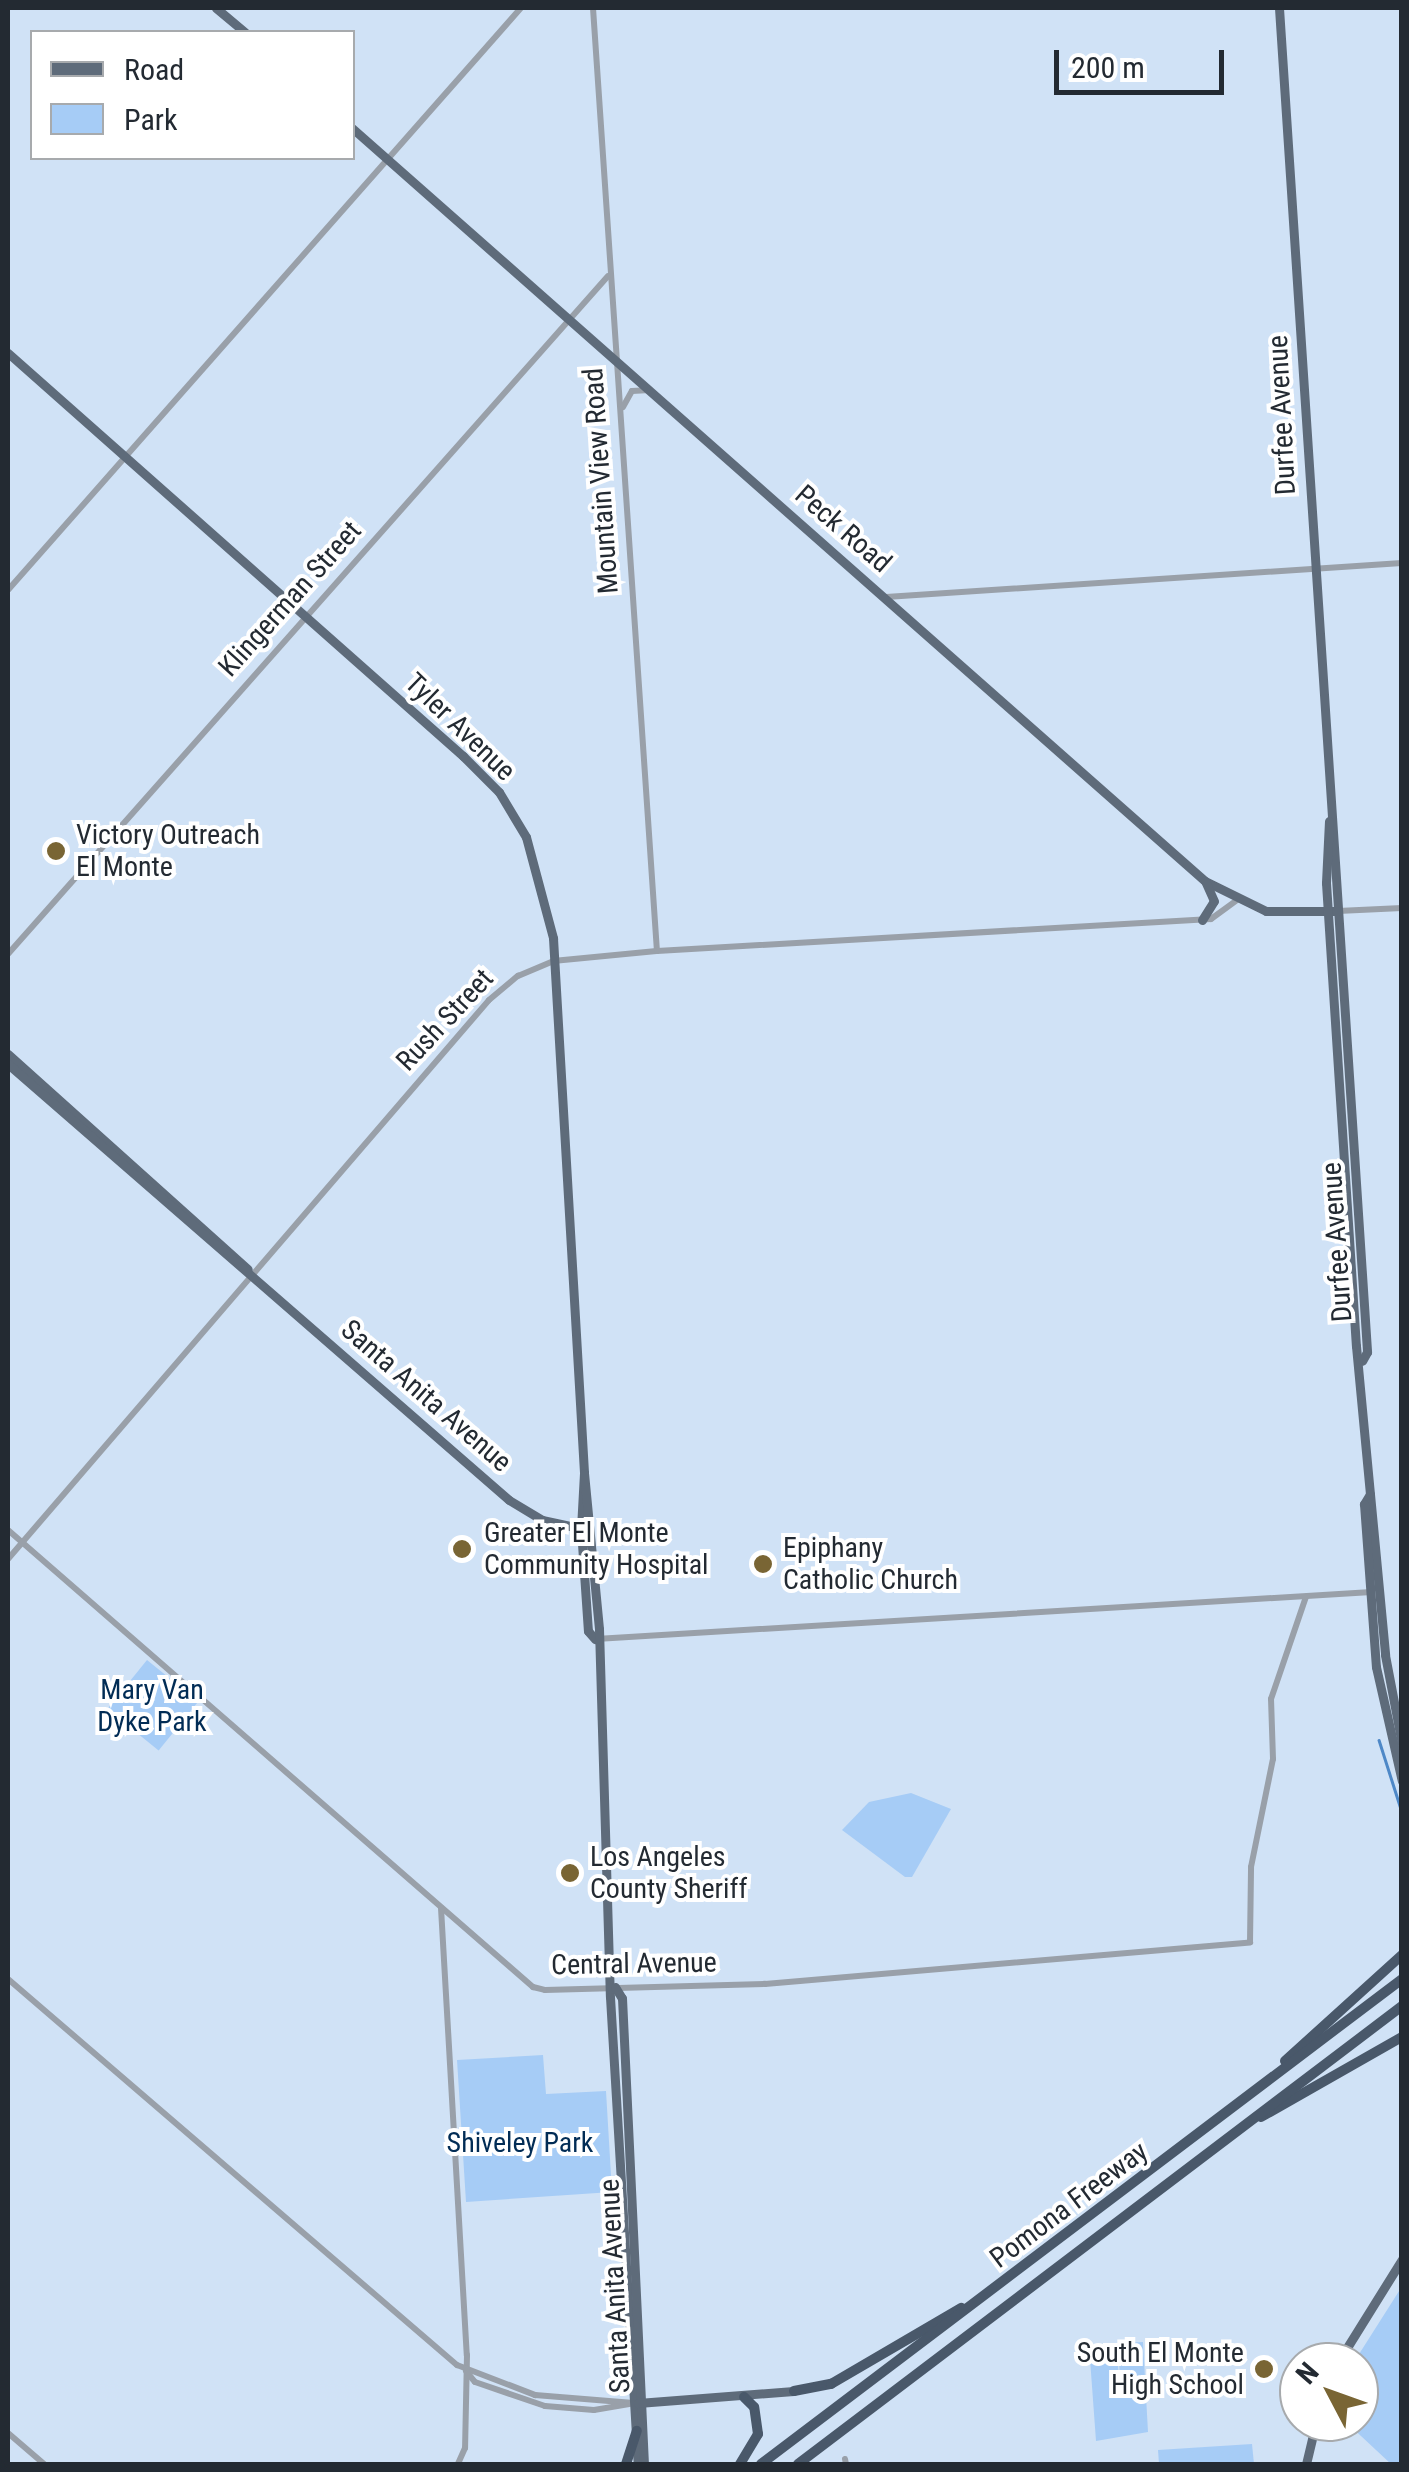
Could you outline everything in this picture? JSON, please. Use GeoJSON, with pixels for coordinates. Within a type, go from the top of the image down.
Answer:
{"type":"FeatureCollection","features":[{"type":"Feature","properties":{"kind":"highway"},"geometry":{"type":"LineString","coordinates":[[1232,2109],[1402,1954]]}},
{"type":"Feature","properties":{"kind":"highway","name":"Pomona Freeway"},"geometry":{"type":"LineString","coordinates":[[762,2464],[1402,1979]]}},
{"type":"Feature","properties":{"kind":"highway","name":"Pomona Freeway"},"geometry":{"type":"LineString","coordinates":[[801,2464],[1402,2006]]}},
{"type":"Feature","properties":{"kind":"highway"},"geometry":{"type":"LineString","coordinates":[[1250,2121],[1279,2111],[1402,2037]]}},
{"type":"Feature","properties":{"kind":"highway"},"geometry":{"type":"LineString","coordinates":[[794,2391],[831,2384],[976,2302]]}},
{"type":"Feature","properties":{"kind":"highway"},"geometry":{"type":"LineString","coordinates":[[740,2464],[758,2434],[754,2407],[744,2397]]}},
{"type":"Feature","properties":{"kind":"highway"},"geometry":{"type":"LineString","coordinates":[[626,2464],[638,2432]]}},
{"type":"Feature","properties":{"kind":"main road"},"geometry":{"type":"LineString","coordinates":[[216,8],[243,30]]}},
{"type":"Feature","properties":{"kind":"main road","name":"Durfee Avenue"},"geometry":{"type":"LineString","coordinates":[[1280,8],[1356,1346],[1362,1361],[1371,1493],[1364,1504],[1375,1592]]}},
{"type":"Feature","properties":{"kind":"main road","name":"Peck Road"},"geometry":{"type":"LineString","coordinates":[[355,131],[1205,880],[1237,900],[1278,913],[1333,911]]}},
{"type":"Feature","properties":{"kind":"main road","name":"Tyler Avenue"},"geometry":{"type":"LineString","coordinates":[[8,353],[463,756],[508,805],[547,898],[586,1529]]}},
{"type":"Feature","properties":{"kind":"main road"},"geometry":{"type":"LineString","coordinates":[[1202,920],[1214,901],[1205,880]]}},
{"type":"Feature","properties":{"kind":"main road","name":"Santa Anita Avenue"},"geometry":{"type":"LineString","coordinates":[[8,1054],[252,1275]]}},
{"type":"Feature","properties":{"kind":"main road","name":"Santa Anita Avenue"},"geometry":{"type":"LineString","coordinates":[[8,1064],[509,1500],[542,1520],[586,1529],[641,2464]]}},
{"type":"Feature","properties":{"kind":"main road"},"geometry":{"type":"LineString","coordinates":[[1375,1592],[1402,1744]]}},
{"type":"Feature","properties":{"kind":"main road"},"geometry":{"type":"LineString","coordinates":[[1375,1592],[1380,1704],[1402,1781]]}},
{"type":"Feature","properties":{"kind":"main road"},"geometry":{"type":"LineString","coordinates":[[1350,2342],[1402,2259]]}},
{"type":"Feature","properties":{"kind":"main road"},"geometry":{"type":"LineString","coordinates":[[640,2403],[794,2391]]}},
{"type":"Feature","properties":{"kind":"main road","name":"Santa Anita Avenue"},"geometry":{"type":"LineString","coordinates":[[640,2403],[641,2464]]}},
{"type":"Feature","properties":{"kind":"street"},"geometry":{"type":"LineString","coordinates":[[8,590],[522,8]]}},
{"type":"Feature","properties":{"kind":"street","name":"Mountain View Road"},"geometry":{"type":"LineString","coordinates":[[593,8],[608,276],[657,951]]}},
{"type":"Feature","properties":{"kind":"street","name":"Klingerman Street"},"geometry":{"type":"LineString","coordinates":[[8,954],[608,276]]}},
{"type":"Feature","properties":{"kind":"street"},"geometry":{"type":"LineString","coordinates":[[620,418],[628,394],[651,390]]}},
{"type":"Feature","properties":{"kind":"street"},"geometry":{"type":"LineString","coordinates":[[886,597],[1402,564]]}},
{"type":"Feature","properties":{"kind":"street","name":"Rush Street"},"geometry":{"type":"LineString","coordinates":[[8,1559],[489,1000],[518,976],[553,961],[657,951],[1202,920],[1227,913],[1237,900]]}},
{"type":"Feature","properties":{"kind":"street"},"geometry":{"type":"LineString","coordinates":[[1333,911],[1402,908]]}},
{"type":"Feature","properties":{"kind":"street","name":"Central Avenue"},"geometry":{"type":"LineString","coordinates":[[8,1530],[537,1988],[810,1981],[1250,1942],[1251,1867],[1273,1759],[1271,1699],[1306,1597]]}},
{"type":"Feature","properties":{"kind":"street"},"geometry":{"type":"LineString","coordinates":[[594,1640],[1375,1592]]}},
{"type":"Feature","properties":{"kind":"street"},"geometry":{"type":"LineString","coordinates":[[441,1906],[466,2370],[465,2448],[458,2464]]}},
{"type":"Feature","properties":{"kind":"street"},"geometry":{"type":"LineString","coordinates":[[8,1979],[466,2370],[475,2382],[526,2402],[640,2403]]}},
{"type":"Feature","properties":{"kind":"street"},"geometry":{"type":"LineString","coordinates":[[8,2432],[44,2464]]}},
{"type":"Feature","properties":{"kind":"green space","name":"Mary Van Dyke Park"},"geometry":{"type":"Polygon","coordinates":[[[147,1660],[198,1702],[159,1750],[107,1709],[147,1660]]]}},
{"type":"Feature","properties":{"kind":"green space"},"geometry":{"type":"Polygon","coordinates":[[[911,1793],[951,1809],[912,1877],[905,1877],[842,1830],[869,1802],[911,1793]]]}},
{"type":"Feature","properties":{"kind":"green space","name":"Shiveley Park"},"geometry":{"type":"Polygon","coordinates":[[[543,2055],[546,2094],[606,2091],[612,2192],[466,2202],[457,2060],[543,2055]]]}},
{"type":"Feature","properties":{"kind":"green space"},"geometry":{"type":"Polygon","coordinates":[[[1401,2288],[1401,2464],[1391,2464],[1367,2442],[1379,2442],[1379,2342],[1367,2342],[1401,2288]]]}},
{"type":"Feature","properties":{"kind":"green space"},"geometry":{"type":"Polygon","coordinates":[[[1143,2342],[1148,2432],[1096,2441],[1090,2359],[1117,2357],[1121,2396],[1118,2343],[1143,2342]]]}},
{"type":"Feature","properties":{"kind":"green space"},"geometry":{"type":"Polygon","coordinates":[[[1252,2444],[1254,2464],[1159,2464],[1158,2450],[1252,2444]]]}},
{"type":"Feature","properties":{"kind":"waterway"},"geometry":{"type":"LineString","coordinates":[[1379,1740],[1402,1812]]}},
{"type":"Feature","properties":{"kind":"place","name":"Victory Outreach El Monte"},"geometry":{"type":"Point","coordinates":[56,851]}},
{"type":"Feature","properties":{"kind":"place","name":"Greater El Monte Community Hospital"},"geometry":{"type":"Point","coordinates":[462,1549]}},
{"type":"Feature","properties":{"kind":"place","name":"Epiphany Catholic Church"},"geometry":{"type":"Point","coordinates":[763,1564]}},
{"type":"Feature","properties":{"kind":"place","name":"Los Angeles County Sheriff"},"geometry":{"type":"Point","coordinates":[570,1873]}},
{"type":"Feature","properties":{"kind":"place","name":"South El Monte High School"},"geometry":{"type":"Point","coordinates":[1264,2369]}}]}
